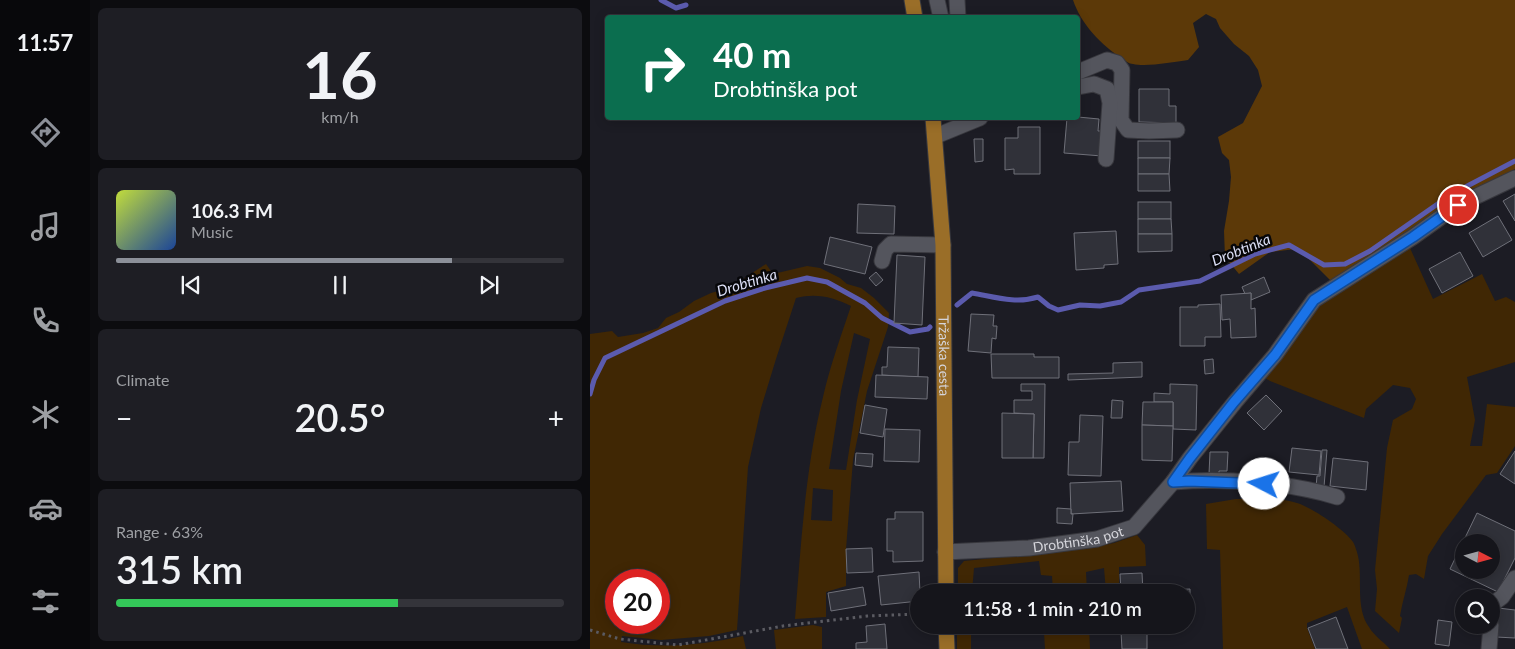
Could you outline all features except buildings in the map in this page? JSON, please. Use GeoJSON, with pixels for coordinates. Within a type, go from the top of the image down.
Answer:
{"type":"FeatureCollection","features":[{"type":"Feature","properties":{"kind":"main road"},"geometry":{"type":"LineString","coordinates":[[912,0],[914,15]]}},
{"type":"Feature","properties":{"kind":"main road","name":"Tržaška cesta"},"geometry":{"type":"LineString","coordinates":[[933,120],[943,244],[946,584]]}},
{"type":"Feature","properties":{"kind":"main road"},"geometry":{"type":"LineString","coordinates":[[946,634],[947,649]]}},
{"type":"Feature","properties":{"kind":"street"},"geometry":{"type":"LineString","coordinates":[[937,0],[940,15]]}},
{"type":"Feature","properties":{"kind":"street"},"geometry":{"type":"LineString","coordinates":[[957,0],[958,15]]}},
{"type":"Feature","properties":{"kind":"street"},"geometry":{"type":"LineString","coordinates":[[1080,71],[1107,60],[1117,63],[1122,70],[1121,120],[1128,130],[1177,130]]}},
{"type":"Feature","properties":{"kind":"street"},"geometry":{"type":"LineString","coordinates":[[1080,88],[1094,84],[1107,89],[1110,103],[1106,158]]}},
{"type":"Feature","properties":{"kind":"street"},"geometry":{"type":"LineString","coordinates":[[936,136],[971,120]]}},
{"type":"Feature","properties":{"kind":"street","name":"Drobtinška pot"},"geometry":{"type":"LineString","coordinates":[[945,552],[1029,548],[1097,539],[1134,527],[1173,482],[1234,402],[1275,355],[1314,300],[1413,237],[1458,205],[1515,178]]}},
{"type":"Feature","properties":{"kind":"street"},"geometry":{"type":"LineString","coordinates":[[882,260],[884,250],[891,244],[943,244]]}},
{"type":"Feature","properties":{"kind":"street"},"geometry":{"type":"LineString","coordinates":[[1173,482],[1247,482],[1314,490],[1337,498]]}},
{"type":"Feature","properties":{"kind":"street"},"geometry":{"type":"LineString","coordinates":[[1500,598],[1515,578]]}},
{"type":"Feature","properties":{"kind":"street"},"geometry":{"type":"LineString","coordinates":[[1489,649],[1490,634]]}},
{"type":"Feature","properties":{"kind":"path"},"geometry":{"type":"LineString","coordinates":[[590,630],[620,639],[678,645],[783,626],[867,616],[910,614]]}},
{"type":"Feature","properties":{"kind":"shaded area"},"geometry":{"type":"Polygon","coordinates":[[[1073,0],[1515,0],[1515,169],[1438,210],[1402,237],[1331,281],[1296,249],[1270,252],[1239,274],[1225,257],[1224,231],[1231,177],[1229,160],[1222,153],[1218,137],[1243,123],[1262,86],[1258,70],[1249,56],[1234,44],[1220,28],[1216,19],[1206,14],[1193,23],[1199,47],[1188,60],[1153,65],[1130,64],[1107,47],[1093,33],[1081,17],[1073,0]]]}},
{"type":"Feature","properties":{"kind":"shaded area"},"geometry":{"type":"Polygon","coordinates":[[[1404,246],[1410,248],[1433,299],[1482,274],[1495,301],[1506,297],[1515,302],[1515,362],[1467,377],[1475,420],[1470,446],[1482,446],[1487,404],[1515,407],[1515,446],[1497,473],[1486,475],[1442,534],[1428,556],[1424,579],[1416,574],[1409,575],[1400,616],[1402,618],[1399,633],[1375,611],[1377,589],[1375,570],[1387,448],[1393,420],[1412,409],[1416,399],[1410,388],[1393,385],[1366,409],[1364,418],[1265,378],[1319,302],[1404,246]]]}},
{"type":"Feature","properties":{"kind":"shaded area"},"geometry":{"type":"Polygon","coordinates":[[[766,264],[773,274],[807,266],[820,268],[840,278],[847,284],[861,288],[889,313],[888,327],[867,391],[853,460],[846,549],[846,586],[826,592],[826,617],[795,619],[808,479],[817,424],[826,385],[851,306],[838,300],[824,297],[796,298],[761,408],[748,467],[737,630],[709,636],[661,640],[622,636],[621,642],[668,646],[713,642],[743,636],[746,649],[590,649],[590,334],[612,331],[618,337],[643,333],[658,328],[666,318],[679,312],[694,301],[711,293],[737,286],[746,277],[766,264]],[[854,333],[841,391],[829,469],[846,470],[857,400],[870,339],[854,333]],[[813,488],[811,520],[832,521],[833,490],[813,488]]]}},
{"type":"Feature","properties":{"kind":"shaded area"},"geometry":{"type":"Polygon","coordinates":[[[1236,499],[1274,499],[1297,503],[1327,519],[1349,537],[1354,543],[1358,556],[1362,611],[1373,633],[1390,649],[1362,649],[1347,607],[1307,623],[1315,649],[1223,649],[1220,550],[1207,549],[1206,504],[1236,499]]]}},
{"type":"Feature","properties":{"kind":"shaded area"},"geometry":{"type":"Polygon","coordinates":[[[1137,535],[1145,545],[1146,566],[1119,567],[1119,584],[1105,584],[1104,568],[1086,572],[1087,584],[1052,584],[1052,576],[1041,575],[1039,561],[974,568],[973,584],[958,584],[958,568],[964,561],[1089,548],[1114,543],[1137,535]]]}},
{"type":"Feature","properties":{"kind":"shaded area"},"geometry":{"type":"Polygon","coordinates":[[[813,625],[822,627],[822,649],[776,649],[774,630],[813,625]]]}},
{"type":"Feature","properties":{"kind":"shaded area"},"geometry":{"type":"Polygon","coordinates":[[[957,634],[971,634],[971,649],[957,649],[957,634]]]}},
{"type":"Feature","properties":{"kind":"shaded area"},"geometry":{"type":"Polygon","coordinates":[[[1044,634],[1089,634],[1090,649],[1045,649],[1044,634]]]}},
{"type":"Feature","properties":{"kind":"waterway"},"geometry":{"type":"LineString","coordinates":[[661,0],[676,8],[686,5]]}},
{"type":"Feature","properties":{"kind":"waterway","name":"Drobtinka"},"geometry":{"type":"LineString","coordinates":[[957,305],[972,293],[1014,300],[1038,297],[1049,306],[1058,310],[1080,305],[1100,306],[1121,302],[1139,290],[1200,281],[1255,254],[1289,245],[1324,265],[1345,264],[1370,251],[1452,194],[1515,161]]}},
{"type":"Feature","properties":{"kind":"waterway","name":"Drobtinka"},"geometry":{"type":"LineString","coordinates":[[590,394],[594,380],[605,358],[725,301],[765,288],[807,278],[827,282],[865,303],[882,318],[910,332],[930,327]]}},
{"type":"Feature","properties":{"kind":"route"},"geometry":{"type":"LineString","coordinates":[[1264,484],[1247,482],[1173,482],[1234,402],[1275,355],[1314,300],[1413,237],[1458,205]]}}]}
